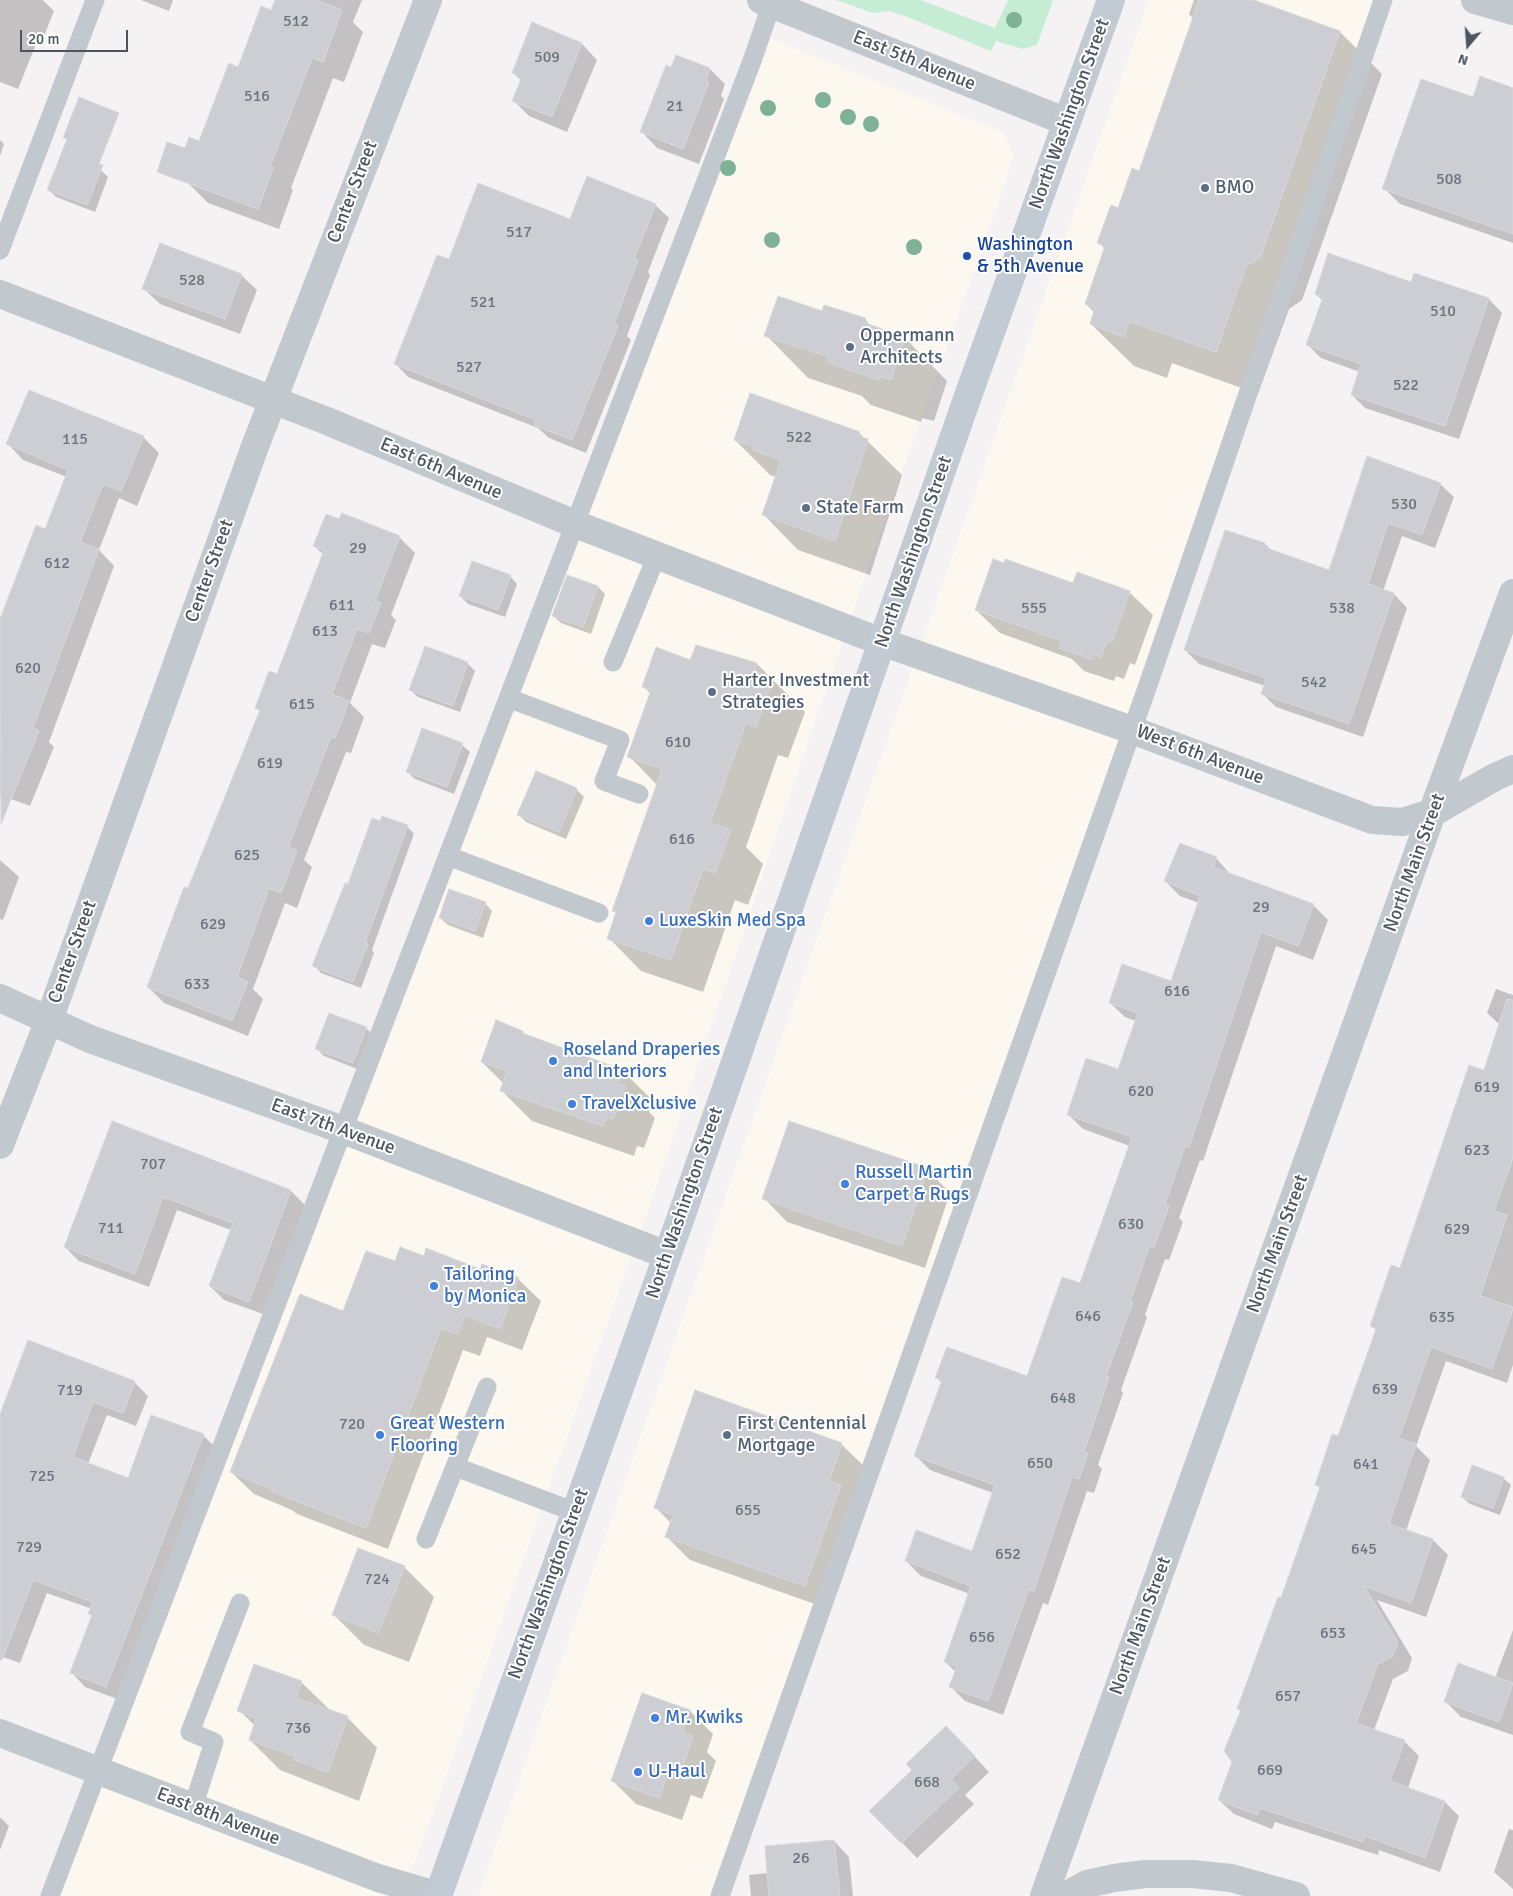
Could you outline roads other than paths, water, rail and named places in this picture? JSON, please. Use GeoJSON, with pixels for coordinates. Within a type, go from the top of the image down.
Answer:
{"type":"FeatureCollection","features":[{"type":"Feature","properties":{"kind":"main road","name":"North Washington Street"},"geometry":{"type":"LineString","coordinates":[[438,1896],[1111,0]]}},
{"type":"Feature","properties":{"kind":"street","name":"Center Street"},"geometry":{"type":"LineString","coordinates":[[0,1145],[49,1020],[272,400],[428,0]]}},
{"type":"Feature","properties":{"kind":"street"},"geometry":{"type":"LineString","coordinates":[[1475,0],[1513,11]]}},
{"type":"Feature","properties":{"kind":"street","name":"East 5th Avenue"},"geometry":{"type":"LineString","coordinates":[[769,1],[1067,122]]}},
{"type":"Feature","properties":{"kind":"street","name":"East 6th Avenue"},"geometry":{"type":"LineString","coordinates":[[0,294],[272,400],[575,524],[882,642]]}},
{"type":"Feature","properties":{"kind":"street","name":"North Main Street"},"geometry":{"type":"LineString","coordinates":[[1044,1896],[1432,813],[1513,594]]}},
{"type":"Feature","properties":{"kind":"street","name":"West 6th Avenue"},"geometry":{"type":"LineString","coordinates":[[882,642],[1132,730],[1372,820],[1402,822],[1432,813],[1495,777],[1513,769]]}},
{"type":"Feature","properties":{"kind":"street","name":"East 7th Avenue"},"geometry":{"type":"LineString","coordinates":[[0,998],[101,1043],[343,1130],[667,1255]]}},
{"type":"Feature","properties":{"kind":"street","name":"East 8th Avenue"},"geometry":{"type":"LineString","coordinates":[[0,1732],[378,1878],[438,1896]]}},
{"type":"Feature","properties":{"kind":"street"},"geometry":{"type":"LineString","coordinates":[[1065,1896],[1087,1884],[1145,1874],[1192,1874],[1231,1878],[1296,1896]]}},
{"type":"Feature","properties":{"kind":"lane"},"geometry":{"type":"LineString","coordinates":[[0,250],[95,0]]}},
{"type":"Feature","properties":{"kind":"lane"},"geometry":{"type":"LineString","coordinates":[[720,1896],[1132,730],[1383,0]]}},
{"type":"Feature","properties":{"kind":"lane"},"geometry":{"type":"LineString","coordinates":[[50,1896],[752,61],[769,1]]}},
{"type":"Feature","properties":{"kind":"lane"},"geometry":{"type":"LineString","coordinates":[[613,662],[657,555]]}},
{"type":"Feature","properties":{"kind":"lane"},"geometry":{"type":"LineString","coordinates":[[508,698],[620,740],[604,781],[639,794]]}},
{"type":"Feature","properties":{"kind":"lane"},"geometry":{"type":"LineString","coordinates":[[448,856],[599,913]]}},
{"type":"Feature","properties":{"kind":"lane"},"geometry":{"type":"LineString","coordinates":[[426,1539],[487,1388]]}},
{"type":"Feature","properties":{"kind":"lane"},"geometry":{"type":"LineString","coordinates":[[456,1467],[575,1512]]}},
{"type":"Feature","properties":{"kind":"lane"},"geometry":{"type":"LineString","coordinates":[[193,1807],[214,1742],[190,1732],[240,1603]]}},
{"type":"Feature","properties":{"kind":"place","name":"BMO"},"geometry":{"type":"Point","coordinates":[1205,188]}},
{"type":"Feature","properties":{"kind":"place","name":"Washington & 5th Avenue"},"geometry":{"type":"Point","coordinates":[967,256]}},
{"type":"Feature","properties":{"kind":"place","name":"Oppermann Architects"},"geometry":{"type":"Point","coordinates":[850,347]}},
{"type":"Feature","properties":{"kind":"place","name":"State Farm"},"geometry":{"type":"Point","coordinates":[806,508]}},
{"type":"Feature","properties":{"kind":"place","name":"Harter Investment Strategies"},"geometry":{"type":"Point","coordinates":[712,692]}},
{"type":"Feature","properties":{"kind":"place","name":"LuxeSkin Med Spa"},"geometry":{"type":"Point","coordinates":[649,921]}},
{"type":"Feature","properties":{"kind":"place","name":"Roseland Draperies and Interiors"},"geometry":{"type":"Point","coordinates":[553,1061]}},
{"type":"Feature","properties":{"kind":"place","name":"TravelXclusive"},"geometry":{"type":"Point","coordinates":[572,1104]}},
{"type":"Feature","properties":{"kind":"place","name":"Russell Martin Carpet & Rugs"},"geometry":{"type":"Point","coordinates":[845,1184]}},
{"type":"Feature","properties":{"kind":"place","name":"Tailoring by Monica"},"geometry":{"type":"Point","coordinates":[434,1286]}},
{"type":"Feature","properties":{"kind":"place","name":"Great Western Flooring"},"geometry":{"type":"Point","coordinates":[380,1435]}},
{"type":"Feature","properties":{"kind":"place","name":"First Centennial Mortgage"},"geometry":{"type":"Point","coordinates":[727,1435]}},
{"type":"Feature","properties":{"kind":"place","name":"Mr. Kwiks"},"geometry":{"type":"Point","coordinates":[655,1718]}},
{"type":"Feature","properties":{"kind":"place","name":"U-Haul"},"geometry":{"type":"Point","coordinates":[638,1772]}}]}
